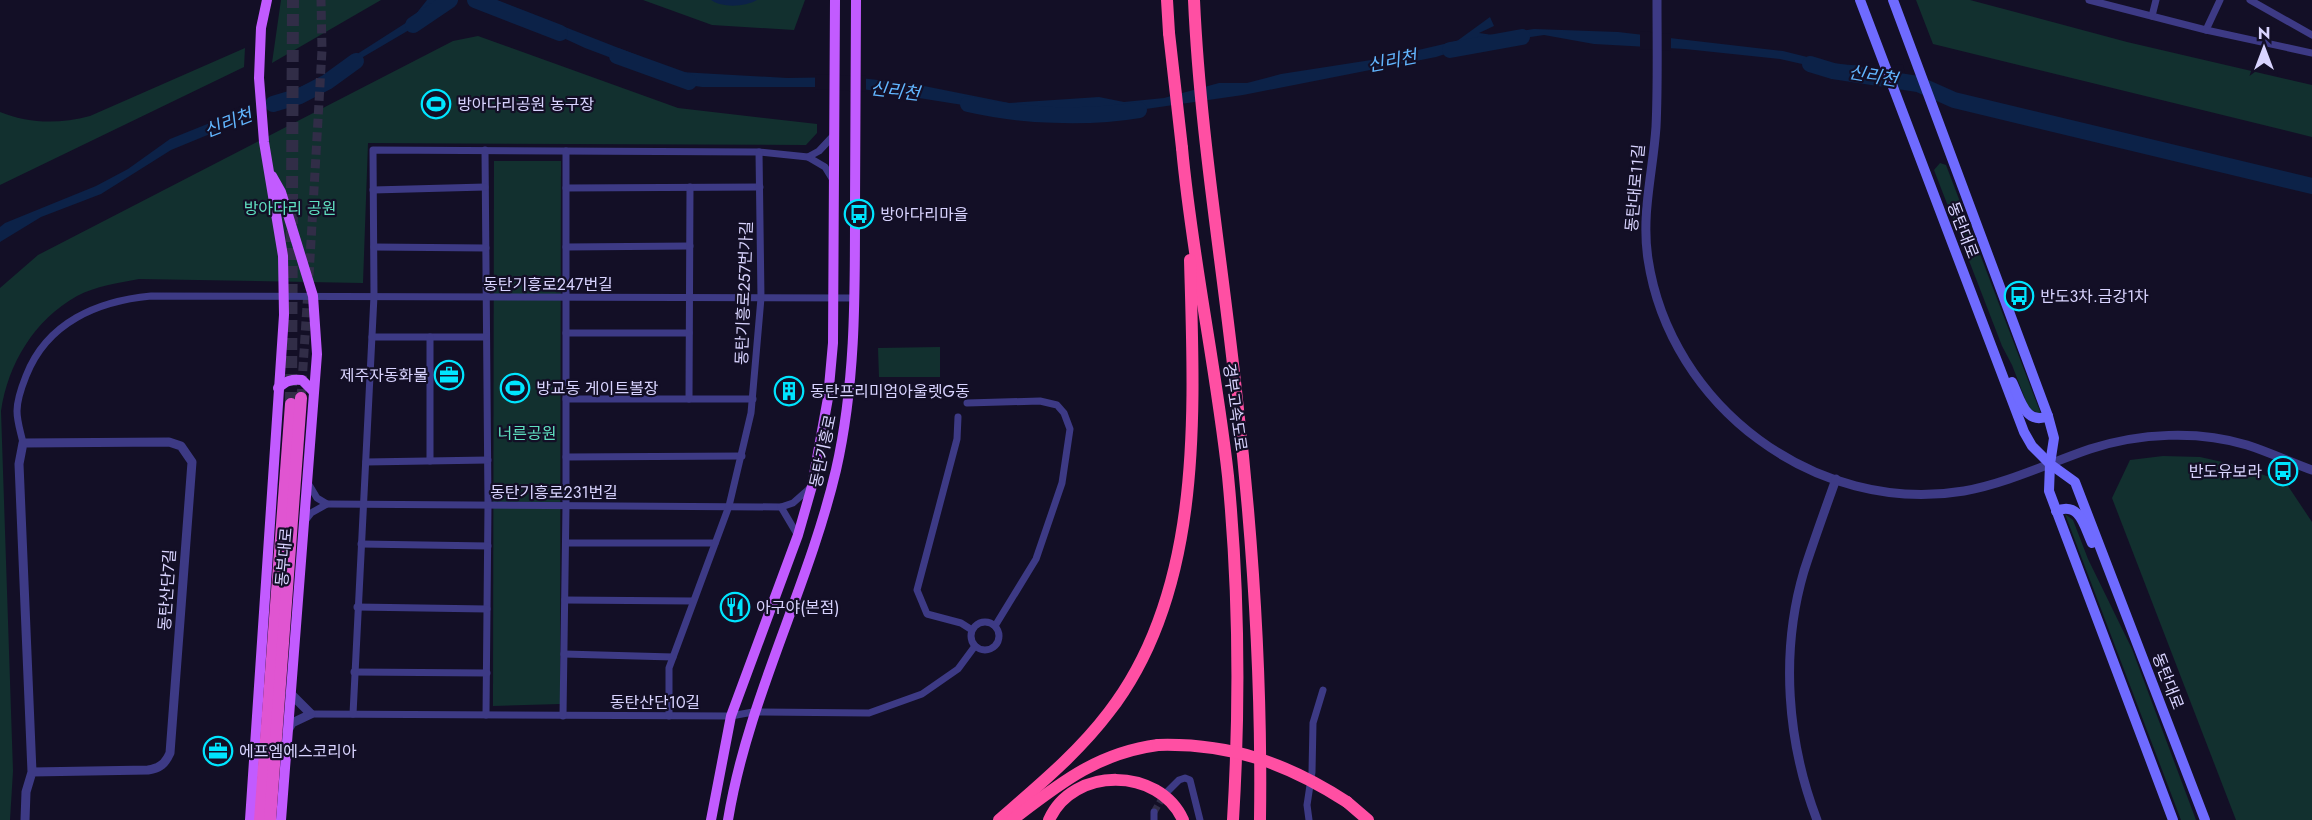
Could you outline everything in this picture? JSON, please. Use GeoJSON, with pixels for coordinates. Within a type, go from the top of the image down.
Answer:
{"type":"FeatureCollection","features":[{"type":"Feature","properties":{"kind":"highway","name":"경부고속도로"},"geometry":{"type":"LineString","coordinates":[[1167,0],[1188,212],[1219,404],[1233,543],[1237,713],[1233,820]]}},
{"type":"Feature","properties":{"kind":"highway","name":"경부고속도로"},"geometry":{"type":"LineString","coordinates":[[1194,0],[1204,145],[1237,398],[1253,559],[1261,719],[1260,820]]}},
{"type":"Feature","properties":{"kind":"highway"},"geometry":{"type":"LineString","coordinates":[[999,820],[1073,753],[1111,710],[1141,662],[1168,597],[1181,530],[1191,422],[1188,212]]}},
{"type":"Feature","properties":{"kind":"highway","name":"동부대로"},"geometry":{"type":"LineString","coordinates":[[260,820],[296,401],[270,820]]}},
{"type":"Feature","properties":{"kind":"highway"},"geometry":{"type":"LineString","coordinates":[[1012,820],[1092,764],[1115,754],[1158,746],[1201,745],[1270,762],[1311,779],[1347,802],[1368,820]]}},
{"type":"Feature","properties":{"kind":"highway"},"geometry":{"type":"LineString","coordinates":[[1049,820],[1060,803],[1072,793],[1086,785],[1110,779],[1134,781],[1154,789],[1178,809],[1183,820]]}},
{"type":"Feature","properties":{"kind":"main road"},"geometry":{"type":"LineString","coordinates":[[250,820],[284,297],[284,256],[272,176],[264,142],[259,78],[261,28],[267,0]]}},
{"type":"Feature","properties":{"kind":"main road","name":"동탄기흥로"},"geometry":{"type":"LineString","coordinates":[[711,820],[731,716],[798,535],[812,486],[828,398],[834,298],[835,0]]}},
{"type":"Feature","properties":{"kind":"main road","name":"동탄기흥로"},"geometry":{"type":"LineString","coordinates":[[728,820],[753,712],[826,508],[844,429],[849,391],[855,298],[856,0]]}},
{"type":"Feature","properties":{"kind":"main road","name":"동탄대로"},"geometry":{"type":"LineString","coordinates":[[1860,0],[2024,432],[2032,446],[2050,464],[2075,482],[2205,820]]}},
{"type":"Feature","properties":{"kind":"main road","name":"동탄대로"},"geometry":{"type":"LineString","coordinates":[[1893,0],[2048,416],[2054,438],[2049,491],[2173,820]]}},
{"type":"Feature","properties":{"kind":"main road","name":"동부대로"},"geometry":{"type":"LineString","coordinates":[[272,176],[281,192],[313,296],[316,354],[281,820]]}},
{"type":"Feature","properties":{"kind":"main road"},"geometry":{"type":"LineString","coordinates":[[2002,375],[2012,381],[2027,416],[2034,419],[2048,416]]}},
{"type":"Feature","properties":{"kind":"main road"},"geometry":{"type":"LineString","coordinates":[[278,388],[287,381],[295,379],[302,380],[314,391]]}},
{"type":"Feature","properties":{"kind":"main road"},"geometry":{"type":"LineString","coordinates":[[2056,511],[2065,507],[2079,514],[2092,545],[2106,560]]}},
{"type":"Feature","properties":{"kind":"street","name":"동탄대로11길"},"geometry":{"type":"LineString","coordinates":[[1657,0],[1656,129],[1647,197],[1646,239],[1652,279],[1675,345],[1700,384],[1739,426],[1782,455],[1836,479],[1902,493],[1943,493],[1966,490],[2110,444],[2168,436],[2210,438],[2247,445],[2312,470]]}},
{"type":"Feature","properties":{"kind":"street"},"geometry":{"type":"LineString","coordinates":[[2089,0],[2206,30],[2312,53]]}},
{"type":"Feature","properties":{"kind":"street"},"geometry":{"type":"LineString","coordinates":[[2152,16],[2156,0]]}},
{"type":"Feature","properties":{"kind":"street"},"geometry":{"type":"LineString","coordinates":[[2206,30],[2220,0]]}},
{"type":"Feature","properties":{"kind":"street"},"geometry":{"type":"LineString","coordinates":[[2250,0],[2312,35]]}},
{"type":"Feature","properties":{"kind":"street"},"geometry":{"type":"LineString","coordinates":[[808,157],[819,151],[834,135]]}},
{"type":"Feature","properties":{"kind":"street"},"geometry":{"type":"LineString","coordinates":[[352,714],[374,296],[373,150],[759,152],[808,157],[825,166],[834,181]]}},
{"type":"Feature","properties":{"kind":"street"},"geometry":{"type":"LineString","coordinates":[[485,150],[488,460],[486,715]]}},
{"type":"Feature","properties":{"kind":"street"},"geometry":{"type":"LineString","coordinates":[[563,716],[566,543],[566,151]]}},
{"type":"Feature","properties":{"kind":"street","name":"동탄기흥로257번가길"},"geometry":{"type":"LineString","coordinates":[[669,716],[669,668],[729,506],[753,399],[761,298],[759,152]]}},
{"type":"Feature","properties":{"kind":"street"},"geometry":{"type":"LineString","coordinates":[[373,190],[485,187]]}},
{"type":"Feature","properties":{"kind":"street"},"geometry":{"type":"LineString","coordinates":[[689,399],[690,187]]}},
{"type":"Feature","properties":{"kind":"street"},"geometry":{"type":"LineString","coordinates":[[566,188],[759,187]]}},
{"type":"Feature","properties":{"kind":"street"},"geometry":{"type":"LineString","coordinates":[[566,247],[690,246]]}},
{"type":"Feature","properties":{"kind":"street"},"geometry":{"type":"LineString","coordinates":[[374,247],[486,248]]}},
{"type":"Feature","properties":{"kind":"street","name":"동탄기흥로247번길"},"geometry":{"type":"LineString","coordinates":[[23,443],[17,410],[28,372],[48,340],[81,313],[99,305],[142,296],[855,298]]}},
{"type":"Feature","properties":{"kind":"street"},"geometry":{"type":"LineString","coordinates":[[566,333],[689,333]]}},
{"type":"Feature","properties":{"kind":"street"},"geometry":{"type":"LineString","coordinates":[[372,337],[486,337]]}},
{"type":"Feature","properties":{"kind":"street"},"geometry":{"type":"LineString","coordinates":[[430,337],[430,461]]}},
{"type":"Feature","properties":{"kind":"street"},"geometry":{"type":"LineString","coordinates":[[566,399],[753,399]]}},
{"type":"Feature","properties":{"kind":"street"},"geometry":{"type":"LineString","coordinates":[[967,403],[1040,401],[1057,405],[1064,413],[1070,429],[1062,483],[1036,559],[995,626],[999,639],[993,647],[984,650],[975,646],[971,638],[972,630],[982,622],[995,626]]}},
{"type":"Feature","properties":{"kind":"street"},"geometry":{"type":"LineString","coordinates":[[958,417],[957,439],[917,590],[927,614],[961,622],[972,630]]}},
{"type":"Feature","properties":{"kind":"street","name":"동탄산단7길"},"geometry":{"type":"LineString","coordinates":[[23,443],[169,442],[181,446],[192,462],[170,753],[166,762],[158,768],[148,770],[32,772]]}},
{"type":"Feature","properties":{"kind":"street"},"geometry":{"type":"LineString","coordinates":[[23,443],[19,464],[32,772],[26,792],[25,820]]}},
{"type":"Feature","properties":{"kind":"street"},"geometry":{"type":"LineString","coordinates":[[566,457],[742,456]]}},
{"type":"Feature","properties":{"kind":"street"},"geometry":{"type":"LineString","coordinates":[[366,462],[488,460]]}},
{"type":"Feature","properties":{"kind":"street"},"geometry":{"type":"LineString","coordinates":[[303,524],[311,513],[327,504],[311,490],[306,478]]}},
{"type":"Feature","properties":{"kind":"street"},"geometry":{"type":"LineString","coordinates":[[1817,820],[1801,774],[1794,734],[1790,666],[1792,633],[1804,572],[1836,479]]}},
{"type":"Feature","properties":{"kind":"street"},"geometry":{"type":"LineString","coordinates":[[798,535],[781,507],[793,502],[812,486]]}},
{"type":"Feature","properties":{"kind":"street","name":"동탄기흥로231번길"},"geometry":{"type":"LineString","coordinates":[[327,504],[781,507]]}},
{"type":"Feature","properties":{"kind":"street"},"geometry":{"type":"LineString","coordinates":[[566,543],[715,543]]}},
{"type":"Feature","properties":{"kind":"street"},"geometry":{"type":"LineString","coordinates":[[361,544],[488,546]]}},
{"type":"Feature","properties":{"kind":"street"},"geometry":{"type":"LineString","coordinates":[[565,600],[693,601]]}},
{"type":"Feature","properties":{"kind":"street"},"geometry":{"type":"LineString","coordinates":[[357,607],[487,609]]}},
{"type":"Feature","properties":{"kind":"street","name":"동탄산단10길"},"geometry":{"type":"LineString","coordinates":[[311,714],[731,716],[753,712],[870,713],[922,694],[958,669],[975,646]]}},
{"type":"Feature","properties":{"kind":"street"},"geometry":{"type":"LineString","coordinates":[[564,654],[673,657]]}},
{"type":"Feature","properties":{"kind":"street"},"geometry":{"type":"LineString","coordinates":[[354,672],[487,673]]}},
{"type":"Feature","properties":{"kind":"street"},"geometry":{"type":"LineString","coordinates":[[1309,820],[1307,805],[1312,772],[1313,723],[1323,690]]}},
{"type":"Feature","properties":{"kind":"street"},"geometry":{"type":"LineString","coordinates":[[286,734],[292,723],[311,714],[289,693]]}},
{"type":"Feature","properties":{"kind":"street"},"geometry":{"type":"LineString","coordinates":[[1166,793],[1179,780],[1185,778],[1190,780],[1200,820]]}},
{"type":"Feature","properties":{"kind":"green space"},"geometry":{"type":"Polygon","coordinates":[[[281,0],[381,0],[272,63],[281,0]]]}},
{"type":"Feature","properties":{"kind":"green space"},"geometry":{"type":"Polygon","coordinates":[[[643,0],[805,0],[794,30],[712,25],[643,0]]]}},
{"type":"Feature","properties":{"kind":"green space"},"geometry":{"type":"Polygon","coordinates":[[[1916,0],[1970,0],[2127,42],[2312,85],[2312,137],[1933,44],[1916,0]]]}},
{"type":"Feature","properties":{"kind":"green space","name":"방아다리 공원"},"geometry":{"type":"Polygon","coordinates":[[[478,36],[678,108],[817,124],[817,133],[806,145],[368,143],[363,283],[139,279],[107,285],[77,296],[48,317],[17,360],[1,411],[13,771],[10,820],[0,820],[0,288],[38,255],[453,41],[478,36]]]}},
{"type":"Feature","properties":{"kind":"green space"},"geometry":{"type":"Polygon","coordinates":[[[245,48],[244,67],[0,185],[0,112],[22,119],[45,122],[90,116],[245,48]]]}},
{"type":"Feature","properties":{"kind":"green space","name":"너른공원"},"geometry":{"type":"Polygon","coordinates":[[[494,161],[561,161],[560,704],[493,706],[494,161]]]}},
{"type":"Feature","properties":{"kind":"green space"},"geometry":{"type":"Polygon","coordinates":[[[1940,163],[1946,165],[2041,414],[2029,409],[2002,346],[1934,170],[1940,163]]]}},
{"type":"Feature","properties":{"kind":"green space"},"geometry":{"type":"Polygon","coordinates":[[[940,347],[940,377],[879,377],[878,348],[940,347]]]}},
{"type":"Feature","properties":{"kind":"green space"},"geometry":{"type":"Polygon","coordinates":[[[2163,456],[2200,457],[2236,465],[2286,483],[2312,522],[2312,820],[2236,820],[2112,498],[2130,460],[2163,456]]]}},
{"type":"Feature","properties":{"kind":"green space"},"geometry":{"type":"Polygon","coordinates":[[[2065,514],[2073,520],[2088,559],[2132,649],[2196,820],[2181,820],[2065,514]]]}},
{"type":"Feature","properties":{"kind":"water"},"geometry":{"type":"Polygon","coordinates":[[[427,0],[443,0],[421,23],[283,104],[171,150],[101,194],[41,217],[0,242],[0,227],[5,223],[96,186],[128,169],[170,139],[315,81],[412,19],[427,0]]]}},
{"type":"Feature","properties":{"kind":"water"},"geometry":{"type":"Polygon","coordinates":[[[486,0],[496,0],[680,72],[787,78],[851,77],[914,84],[1009,103],[1099,97],[1124,102],[1164,98],[1219,83],[1247,83],[1281,74],[1384,58],[1457,41],[1490,17],[1494,26],[1479,33],[1493,35],[1534,29],[1618,32],[1783,51],[1835,64],[1902,68],[1903,77],[1833,71],[1780,59],[1685,49],[1594,44],[1544,35],[1470,46],[1436,57],[1243,95],[1118,113],[1088,115],[988,109],[850,87],[702,87],[674,83],[667,76],[638,64],[630,65],[585,48],[518,17],[500,4],[486,0]]]}},
{"type":"Feature","properties":{"kind":"water"},"geometry":{"type":"Polygon","coordinates":[[[711,0],[757,0],[734,6],[711,0]]]}},
{"type":"Feature","properties":{"kind":"pier"},"geometry":{"type":"Polygon","coordinates":[[[1640,31],[1671,34],[1671,51],[1640,49],[1640,31]]]}},
{"type":"Feature","properties":{"kind":"pier"},"geometry":{"type":"Polygon","coordinates":[[[1860,62],[1903,65],[1906,77],[1904,80],[1865,77],[1860,62]]]}},
{"type":"Feature","properties":{"kind":"pier"},"geometry":{"type":"Polygon","coordinates":[[[815,74],[866,76],[866,92],[815,89],[815,74]]]}},
{"type":"Feature","properties":{"kind":"pier"},"geometry":{"type":"Polygon","coordinates":[[[282,89],[283,107],[236,126],[234,109],[282,89]]]}},
{"type":"Feature","properties":{"kind":"waterway","name":"신리천"},"geometry":{"type":"LineString","coordinates":[[413,25],[450,0]]}},
{"type":"Feature","properties":{"kind":"waterway","name":"신리천"},"geometry":{"type":"LineString","coordinates":[[475,0],[560,33]]}},
{"type":"Feature","properties":{"kind":"waterway","name":"신리천"},"geometry":{"type":"LineString","coordinates":[[1450,50],[1522,37]]}},
{"type":"Feature","properties":{"kind":"waterway","name":"신리천"},"geometry":{"type":"LineString","coordinates":[[617,56],[689,82]]}},
{"type":"Feature","properties":{"kind":"waterway","name":"신리천"},"geometry":{"type":"LineString","coordinates":[[273,104],[300,96],[327,82],[356,61]]}},
{"type":"Feature","properties":{"kind":"waterway","name":"신리천"},"geometry":{"type":"LineString","coordinates":[[1810,64],[1833,71],[1918,84],[1954,100],[2312,186]]}},
{"type":"Feature","properties":{"kind":"waterway","name":"신리천"},"geometry":{"type":"LineString","coordinates":[[968,104],[1031,114],[1053,115],[1097,115],[1139,110]]}},
{"type":"Feature","properties":{"kind":"tunnel"},"geometry":{"type":"LineString","coordinates":[[291,404],[293,0]]}},
{"type":"Feature","properties":{"kind":"tunnel"},"geometry":{"type":"LineString","coordinates":[[309,276],[322,50],[321,0]]}},
{"type":"Feature","properties":{"kind":"tunnel"},"geometry":{"type":"LineString","coordinates":[[301,398],[308,290]]}},
{"type":"Feature","properties":{"kind":"tunnel"},"geometry":{"type":"LineString","coordinates":[[1154,812],[1164,795]]}},
{"type":"Feature","properties":{"kind":"place","name":"방아다리공원 농구장"},"geometry":{"type":"Point","coordinates":[436,104]}},
{"type":"Feature","properties":{"kind":"place","name":"방아다리마을"},"geometry":{"type":"Point","coordinates":[859,214]}},
{"type":"Feature","properties":{"kind":"place","name":"반도3차.금강1차"},"geometry":{"type":"Point","coordinates":[2019,296]}},
{"type":"Feature","properties":{"kind":"place","name":"제주자동화물"},"geometry":{"type":"Point","coordinates":[449,375]}},
{"type":"Feature","properties":{"kind":"place","name":"방교동 게이트볼장"},"geometry":{"type":"Point","coordinates":[515,388]}},
{"type":"Feature","properties":{"kind":"place","name":"동탄프리미엄아울렛G동"},"geometry":{"type":"Point","coordinates":[789,391]}},
{"type":"Feature","properties":{"kind":"place","name":"반도유보라"},"geometry":{"type":"Point","coordinates":[2283,471]}},
{"type":"Feature","properties":{"kind":"place","name":"아구야(본점)"},"geometry":{"type":"Point","coordinates":[735,607]}},
{"type":"Feature","properties":{"kind":"place","name":"에프엠에스코리아"},"geometry":{"type":"Point","coordinates":[218,751]}}]}
